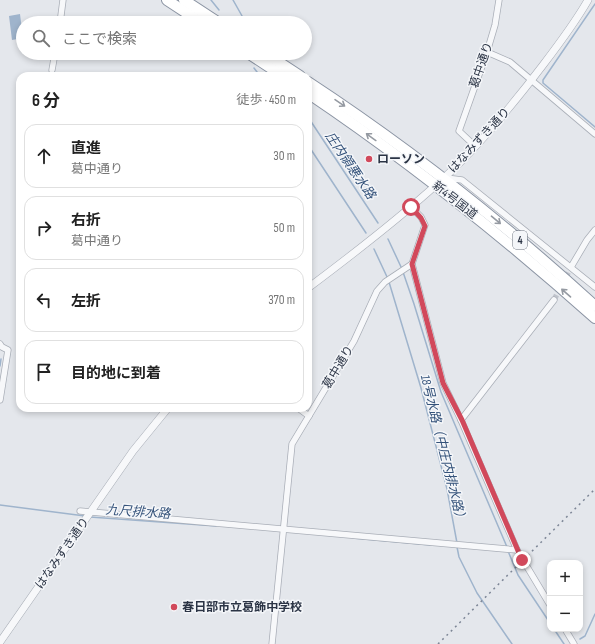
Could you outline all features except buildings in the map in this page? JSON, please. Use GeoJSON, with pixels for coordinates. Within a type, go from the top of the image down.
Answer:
{"type":"FeatureCollection","features":[{"type":"Feature","properties":{"kind":"highway"},"geometry":{"type":"LineString","coordinates":[[167,0],[191,16]]}},
{"type":"Feature","properties":{"kind":"highway"},"geometry":{"type":"LineString","coordinates":[[184,0],[208,16]]}},
{"type":"Feature","properties":{"kind":"highway"},"geometry":{"type":"LineString","coordinates":[[259,60],[277,72]]}},
{"type":"Feature","properties":{"kind":"highway"},"geometry":{"type":"LineString","coordinates":[[276,60],[294,72]]}},
{"type":"Feature","properties":{"kind":"highway","name":"新4号国道"},"geometry":{"type":"LineString","coordinates":[[312,85],[368,122],[440,181],[485,224],[595,318]]}},
{"type":"Feature","properties":{"kind":"highway","name":"新4号国道"},"geometry":{"type":"LineString","coordinates":[[312,96],[492,216],[595,306]]}},
{"type":"Feature","properties":{"kind":"street"},"geometry":{"type":"LineString","coordinates":[[61,16],[63,0]]}},
{"type":"Feature","properties":{"kind":"street","name":"葛中通り"},"geometry":{"type":"LineString","coordinates":[[475,146],[460,134],[459,128],[487,52],[495,25],[499,0]]}},
{"type":"Feature","properties":{"kind":"street","name":"はなみずき通り"},"geometry":{"type":"LineString","coordinates":[[312,285],[377,236],[440,181],[475,146],[532,80],[588,0]]}},
{"type":"Feature","properties":{"kind":"street"},"geometry":{"type":"LineString","coordinates":[[487,52],[510,62],[594,132]]}},
{"type":"Feature","properties":{"kind":"street"},"geometry":{"type":"LineString","coordinates":[[52,70],[54,60]]}},
{"type":"Feature","properties":{"kind":"street"},"geometry":{"type":"LineString","coordinates":[[440,181],[462,180],[595,287]]}},
{"type":"Feature","properties":{"kind":"street"},"geometry":{"type":"LineString","coordinates":[[411,207],[421,218],[425,226],[412,264],[443,383],[462,420],[514,549],[547,600]]}},
{"type":"Feature","properties":{"kind":"street"},"geometry":{"type":"LineString","coordinates":[[572,267],[587,240],[595,230]]}},
{"type":"Feature","properties":{"kind":"street","name":"葛中通り"},"geometry":{"type":"LineString","coordinates":[[312,411],[354,342],[377,291],[385,282],[412,264]]}},
{"type":"Feature","properties":{"kind":"street"},"geometry":{"type":"LineString","coordinates":[[462,420],[554,300]]}},
{"type":"Feature","properties":{"kind":"street"},"geometry":{"type":"LineString","coordinates":[[0,344],[8,350],[0,400]]}},
{"type":"Feature","properties":{"kind":"street","name":"はなみずき通り"},"geometry":{"type":"LineString","coordinates":[[0,642],[133,451],[165,412]]}},
{"type":"Feature","properties":{"kind":"street"},"geometry":{"type":"LineString","coordinates":[[304,412],[309,416]]}},
{"type":"Feature","properties":{"kind":"street","name":"葛中通り"},"geometry":{"type":"LineString","coordinates":[[272,644],[292,444],[311,412]]}},
{"type":"Feature","properties":{"kind":"street"},"geometry":{"type":"LineString","coordinates":[[80,511],[514,549]]}},
{"type":"Feature","properties":{"kind":"street"},"geometry":{"type":"LineString","coordinates":[[566,632],[574,644]]}},
{"type":"Feature","properties":{"kind":"water"},"geometry":{"type":"Polygon","coordinates":[[[20,14],[20,16],[16,16],[16,39],[12,40],[9,16],[20,14]]]}},
{"type":"Feature","properties":{"kind":"waterway","name":"18号水路（中庄内排水路）"},"geometry":{"type":"LineString","coordinates":[[211,0],[219,10]]}},
{"type":"Feature","properties":{"kind":"waterway","name":"庄内領悪水路"},"geometry":{"type":"LineString","coordinates":[[233,0],[242,16]]}},
{"type":"Feature","properties":{"kind":"waterway"},"geometry":{"type":"LineString","coordinates":[[595,4],[543,80],[543,83],[595,127]]}},
{"type":"Feature","properties":{"kind":"waterway","name":"18号水路（中庄内排水路）"},"geometry":{"type":"LineString","coordinates":[[254,68],[257,72]]}},
{"type":"Feature","properties":{"kind":"waterway","name":"庄内領悪水路"},"geometry":{"type":"LineString","coordinates":[[312,123],[378,223]]}},
{"type":"Feature","properties":{"kind":"waterway","name":"18号水路（中庄内排水路）"},"geometry":{"type":"LineString","coordinates":[[312,151],[366,233]]}},
{"type":"Feature","properties":{"kind":"waterway","name":"庄内領悪水路"},"geometry":{"type":"LineString","coordinates":[[388,239],[402,269]]}},
{"type":"Feature","properties":{"kind":"waterway","name":"18号水路（中庄内排水路）"},"geometry":{"type":"LineString","coordinates":[[374,249],[388,279]]}},
{"type":"Feature","properties":{"kind":"waterway","name":"庄内領悪水路"},"geometry":{"type":"LineString","coordinates":[[403,272],[441,392],[507,547]]}},
{"type":"Feature","properties":{"kind":"waterway","name":"18号水路（中庄内排水路）"},"geometry":{"type":"LineString","coordinates":[[389,282],[421,388],[447,489],[457,543]]}},
{"type":"Feature","properties":{"kind":"waterway"},"geometry":{"type":"LineString","coordinates":[[0,366],[1,359]]}},
{"type":"Feature","properties":{"kind":"waterway","name":"九尺排水路"},"geometry":{"type":"LineString","coordinates":[[0,505],[85,516]]}},
{"type":"Feature","properties":{"kind":"waterway","name":"九尺排水路"},"geometry":{"type":"LineString","coordinates":[[90,517],[216,526]]}},
{"type":"Feature","properties":{"kind":"waterway","name":"九尺排水路"},"geometry":{"type":"LineString","coordinates":[[353,538],[431,545]]}},
{"type":"Feature","properties":{"kind":"waterway","name":"18号水路（中庄内排水路）"},"geometry":{"type":"LineString","coordinates":[[457,547],[459,557],[477,593],[512,644]]}},
{"type":"Feature","properties":{"kind":"waterway","name":"庄内領悪水路"},"geometry":{"type":"LineString","coordinates":[[508,551],[518,575],[547,618]]}},
{"type":"Feature","properties":{"kind":"waterway"},"geometry":{"type":"LineString","coordinates":[[580,639],[585,636],[595,614]]}},
{"type":"Feature","properties":{"kind":"waterway","name":"庄内領悪水路"},"geometry":{"type":"LineString","coordinates":[[556,632],[564,644]]}},
{"type":"Feature","properties":{"kind":"tunnel"},"geometry":{"type":"LineString","coordinates":[[554,300],[571,267]]}},
{"type":"Feature","properties":{"kind":"railway"},"geometry":{"type":"LineString","coordinates":[[438,644],[595,489]]}},
{"type":"Feature","properties":{"kind":"place","name":"ローソン"},"geometry":{"type":"Point","coordinates":[369,159]}},
{"type":"Feature","properties":{"kind":"place","name":"春日部市立葛飾中学校"},"geometry":{"type":"Point","coordinates":[174,607]}},
{"type":"Feature","properties":{"kind":"route"},"geometry":{"type":"LineString","coordinates":[[411,207],[421,218],[425,226],[412,264],[443,383],[462,420],[522,560]]}}]}
